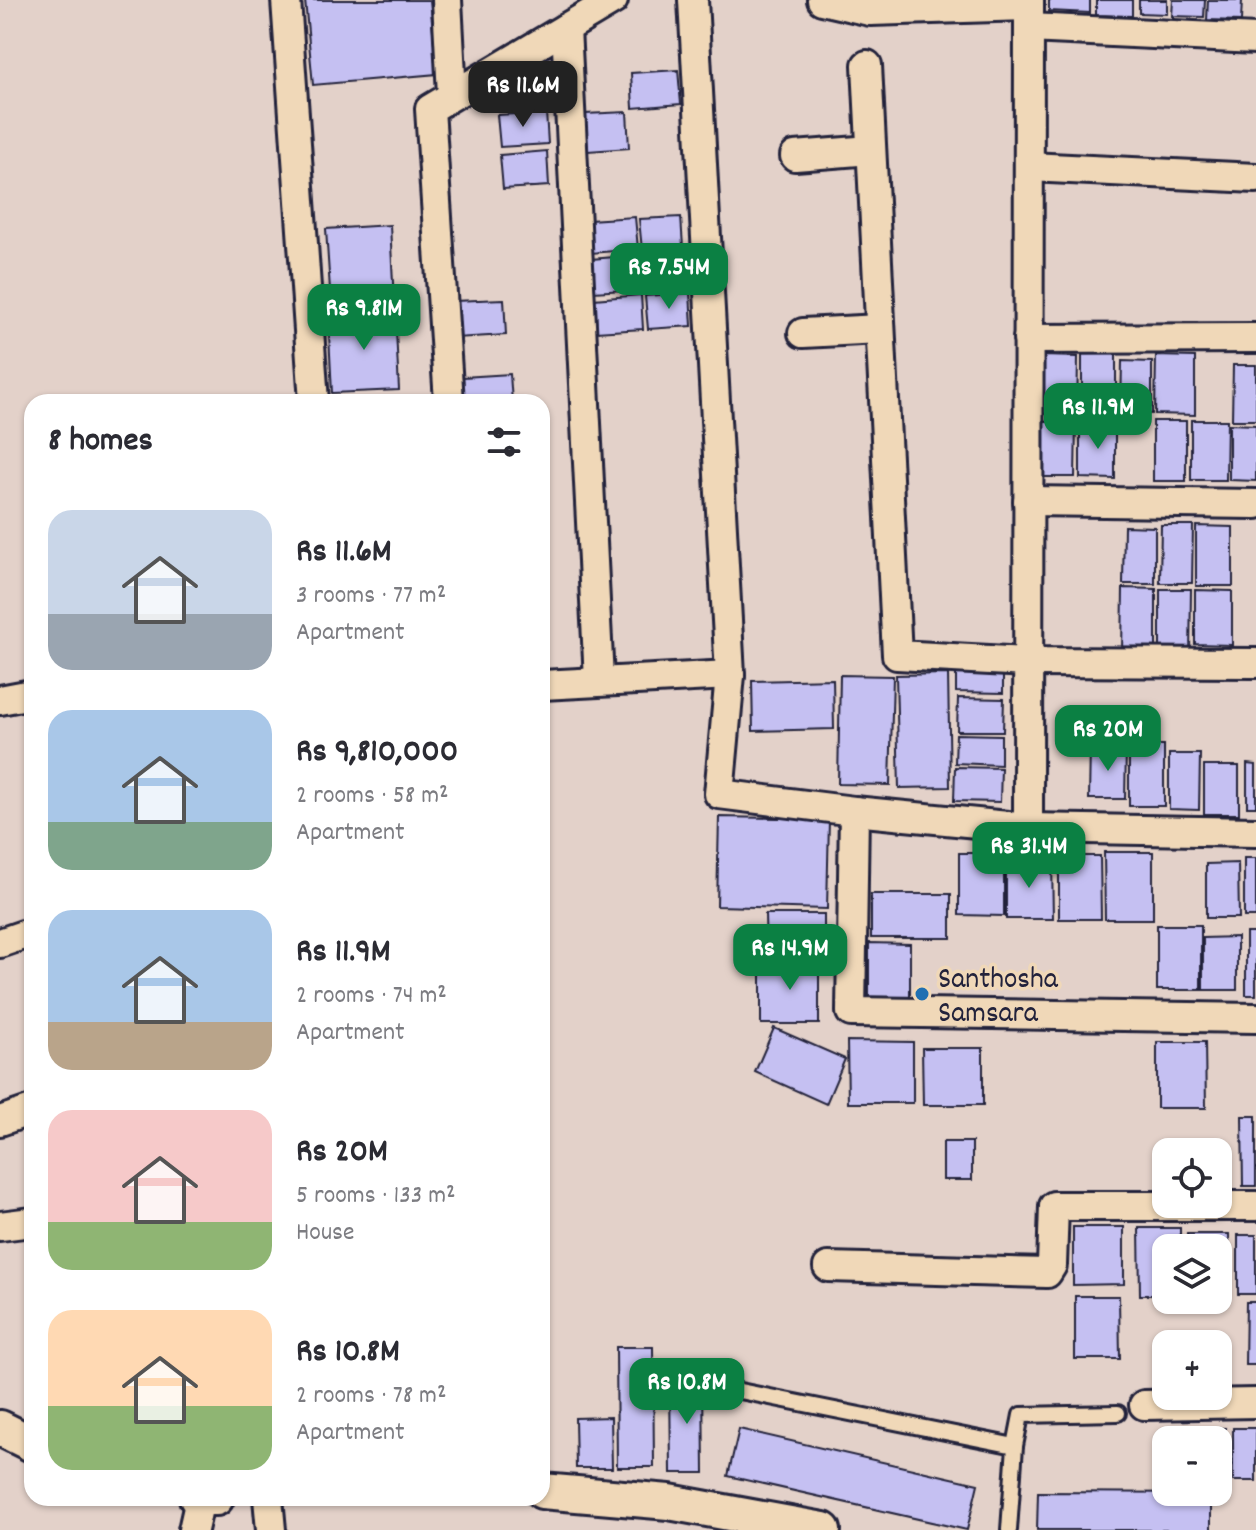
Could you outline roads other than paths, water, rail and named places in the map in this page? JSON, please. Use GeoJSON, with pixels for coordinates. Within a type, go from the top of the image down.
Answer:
{"type":"FeatureCollection","features":[{"type":"Feature","properties":{"kind":"street"},"geometry":{"type":"LineString","coordinates":[[286,0],[314,394]]}},
{"type":"Feature","properties":{"kind":"street"},"geometry":{"type":"LineString","coordinates":[[447,0],[452,95]]}},
{"type":"Feature","properties":{"kind":"street"},"geometry":{"type":"LineString","coordinates":[[448,394],[430,109],[613,0]]}},
{"type":"Feature","properties":{"kind":"street"},"geometry":{"type":"LineString","coordinates":[[693,0],[730,675],[719,794],[1028,828],[1256,832]]}},
{"type":"Feature","properties":{"kind":"street"},"geometry":{"type":"LineString","coordinates":[[822,0],[870,11],[1029,11],[1256,39]]}},
{"type":"Feature","properties":{"kind":"street"},"geometry":{"type":"LineString","coordinates":[[1028,828],[1029,11]]}},
{"type":"Feature","properties":{"kind":"street"},"geometry":{"type":"LineString","coordinates":[[566,28],[599,680]]}},
{"type":"Feature","properties":{"kind":"street"},"geometry":{"type":"LineString","coordinates":[[867,65],[897,655],[1028,662],[1256,663]]}},
{"type":"Feature","properties":{"kind":"street"},"geometry":{"type":"LineString","coordinates":[[795,156],[871,150]]}},
{"type":"Feature","properties":{"kind":"street"},"geometry":{"type":"LineString","coordinates":[[1029,167],[1256,178]]}},
{"type":"Feature","properties":{"kind":"street"},"geometry":{"type":"LineString","coordinates":[[803,333],[880,329]]}},
{"type":"Feature","properties":{"kind":"street"},"geometry":{"type":"LineString","coordinates":[[1028,339],[1256,338]]}},
{"type":"Feature","properties":{"kind":"street"},"geometry":{"type":"LineString","coordinates":[[1028,501],[1256,504]]}},
{"type":"Feature","properties":{"kind":"street"},"geometry":{"type":"LineString","coordinates":[[550,684],[730,675]]}},
{"type":"Feature","properties":{"kind":"street"},"geometry":{"type":"LineString","coordinates":[[0,700],[24,696]]}},
{"type":"Feature","properties":{"kind":"street"},"geometry":{"type":"LineString","coordinates":[[854,811],[851,1012],[1256,1018]]}},
{"type":"Feature","properties":{"kind":"street"},"geometry":{"type":"LineString","coordinates":[[0,943],[24,935]]}},
{"type":"Feature","properties":{"kind":"street"},"geometry":{"type":"LineString","coordinates":[[0,1121],[24,1113]]}},
{"type":"Feature","properties":{"kind":"street"},"geometry":{"type":"LineString","coordinates":[[828,1267],[1047,1273],[1052,1265],[1054,1206],[1256,1206]]}},
{"type":"Feature","properties":{"kind":"street"},"geometry":{"type":"LineString","coordinates":[[0,1226],[24,1223]]}},
{"type":"Feature","properties":{"kind":"street"},"geometry":{"type":"LineString","coordinates":[[1131,1409],[1256,1403]]}},
{"type":"Feature","properties":{"kind":"street"},"geometry":{"type":"LineString","coordinates":[[0,1428],[24,1440]]}},
{"type":"Feature","properties":{"kind":"street"},"geometry":{"type":"LineString","coordinates":[[550,1492],[669,1502],[776,1525],[823,1530]]}},
{"type":"Feature","properties":{"kind":"street"},"geometry":{"type":"LineString","coordinates":[[193,1530],[198,1506]]}},
{"type":"Feature","properties":{"kind":"street"},"geometry":{"type":"LineString","coordinates":[[269,1506],[271,1530]]}},
{"type":"Feature","properties":{"kind":"lane"},"geometry":{"type":"LineString","coordinates":[[740,1391],[1015,1446]]}},
{"type":"Feature","properties":{"kind":"lane"},"geometry":{"type":"LineString","coordinates":[[1009,1530],[1015,1446],[1021,1415],[1131,1409]]}},
{"type":"Feature","properties":{"kind":"place","name":"Santhosha Samsara"},"geometry":{"type":"Point","coordinates":[922,994]}}]}
